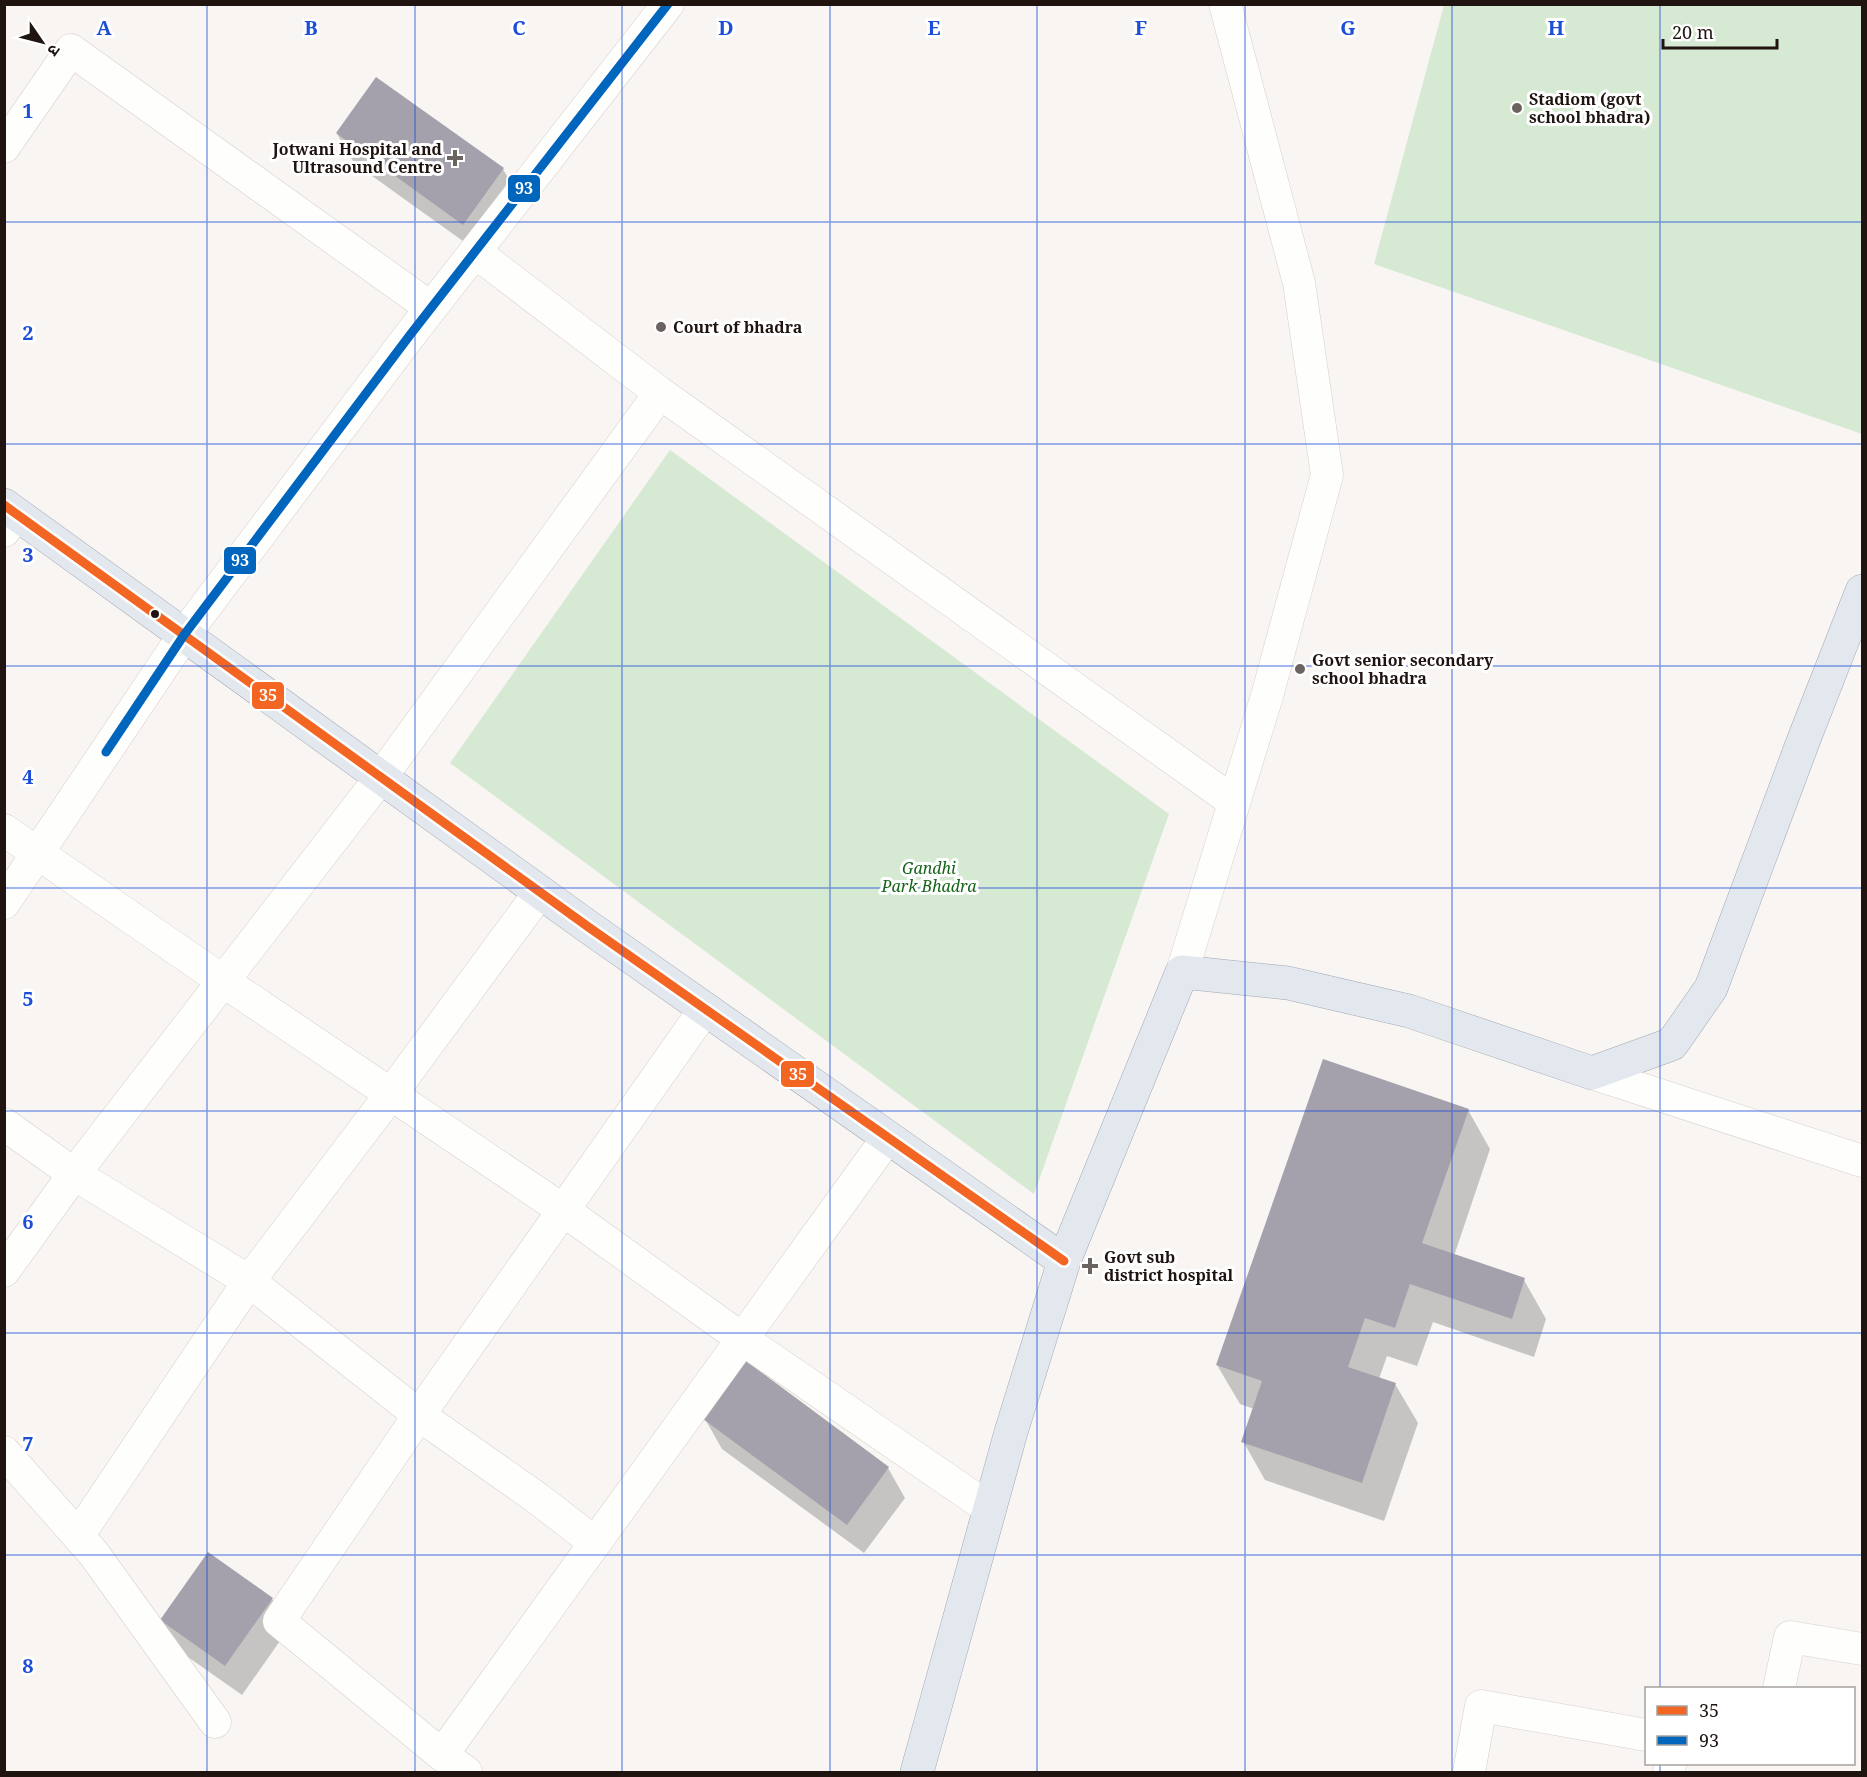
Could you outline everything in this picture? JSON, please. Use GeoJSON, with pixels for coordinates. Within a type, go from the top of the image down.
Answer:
{"type":"FeatureCollection","features":[{"type":"Feature","properties":{"kind":"main road"},"geometry":{"type":"LineString","coordinates":[[9,517],[184,635],[540,892],[1064,1261]]}},
{"type":"Feature","properties":{"kind":"main road"},"geometry":{"type":"LineString","coordinates":[[917,1773],[1011,1432],[1064,1261],[1182,972],[1288,983],[1409,1011],[1592,1073],[1672,1044],[1711,988],[1800,750],[1863,591]]}},
{"type":"Feature","properties":{"kind":"street"},"geometry":{"type":"LineString","coordinates":[[4,903],[184,635],[431,308],[668,4]]}},
{"type":"Feature","properties":{"kind":"street"},"geometry":{"type":"LineString","coordinates":[[1182,972],[1267,696],[1327,475],[1299,283],[1225,4]]}},
{"type":"Feature","properties":{"kind":"street"},"geometry":{"type":"LineString","coordinates":[[4,147],[71,50],[431,308]]}},
{"type":"Feature","properties":{"kind":"street"},"geometry":{"type":"LineString","coordinates":[[475,252],[660,393],[1234,802]]}},
{"type":"Feature","properties":{"kind":"street"},"geometry":{"type":"LineString","coordinates":[[4,1271],[74,1174],[381,777],[660,393]]}},
{"type":"Feature","properties":{"kind":"street"},"geometry":{"type":"LineString","coordinates":[[4,830],[563,1210],[741,1338],[990,1509]]}},
{"type":"Feature","properties":{"kind":"street"},"geometry":{"type":"LineString","coordinates":[[78,1536],[249,1281],[540,892]]}},
{"type":"Feature","properties":{"kind":"street"},"geometry":{"type":"LineString","coordinates":[[705,1009],[418,1415],[279,1621],[454,1764],[594,1542],[888,1137]]}},
{"type":"Feature","properties":{"kind":"street"},"geometry":{"type":"LineString","coordinates":[[1592,1073],[1863,1161]]}},
{"type":"Feature","properties":{"kind":"street"},"geometry":{"type":"LineString","coordinates":[[4,1124],[74,1174],[249,1281],[418,1415],[537,1498],[594,1542]]}},
{"type":"Feature","properties":{"kind":"street"},"geometry":{"type":"LineString","coordinates":[[4,1452],[94,1554],[215,1722]]}},
{"type":"Feature","properties":{"kind":"street"},"geometry":{"type":"LineString","coordinates":[[1779,1687],[1790,1637],[1863,1649]]}},
{"type":"Feature","properties":{"kind":"street"},"geometry":{"type":"LineString","coordinates":[[1469,1773],[1480,1706],[1645,1735]]}},
{"type":"Feature","properties":{"kind":"green space"},"geometry":{"type":"Polygon","coordinates":[[[1444,5],[1862,5],[1862,434],[1374,264],[1444,5]]]}},
{"type":"Feature","properties":{"kind":"green space","name":"Gandhi Park Bhadra"},"geometry":{"type":"Polygon","coordinates":[[[670,450],[1169,814],[1034,1194],[450,763],[670,450]]]}},
{"type":"Feature","properties":{"kind":"building"},"geometry":{"type":"Polygon","coordinates":[[[376,77],[504,168],[463,225],[336,133],[376,77]]]}},
{"type":"Feature","properties":{"kind":"building"},"geometry":{"type":"Polygon","coordinates":[[[1323,1059],[1469,1109],[1422,1243],[1525,1278],[1512,1319],[1410,1284],[1395,1328],[1365,1318],[1348,1367],[1396,1383],[1362,1483],[1241,1442],[1262,1381],[1216,1365],[1323,1059]]]}},
{"type":"Feature","properties":{"kind":"building"},"geometry":{"type":"Polygon","coordinates":[[[746,1361],[889,1467],[847,1525],[703,1419],[746,1361]]]}},
{"type":"Feature","properties":{"kind":"building"},"geometry":{"type":"Polygon","coordinates":[[[208,1552],[273,1598],[225,1666],[160,1620],[208,1552]]]}},
{"type":"Feature","properties":{"kind":"transit line","name":"93"},"geometry":{"type":"LineString","coordinates":[[106,752],[184,635],[410,335],[668,4]]}},
{"type":"Feature","properties":{"kind":"transit line","name":"35"},"geometry":{"type":"LineString","coordinates":[[4,505],[587,926],[1064,1261]]}},
{"type":"Feature","properties":{"kind":"place","name":"Stadiom (govt school bhadra)"},"geometry":{"type":"Point","coordinates":[1517,108]}},
{"type":"Feature","properties":{"kind":"place","name":"Jotwani Hospital and Ultrasound Centre"},"geometry":{"type":"Point","coordinates":[455,158]}},
{"type":"Feature","properties":{"kind":"place","name":"Court of bhadra"},"geometry":{"type":"Point","coordinates":[661,327]}},
{"type":"Feature","properties":{"kind":"place","name":"Govt senior secondary school bhadra"},"geometry":{"type":"Point","coordinates":[1300,669]}},
{"type":"Feature","properties":{"kind":"place","name":"Govt sub district hospital"},"geometry":{"type":"Point","coordinates":[1090,1266]}}]}
